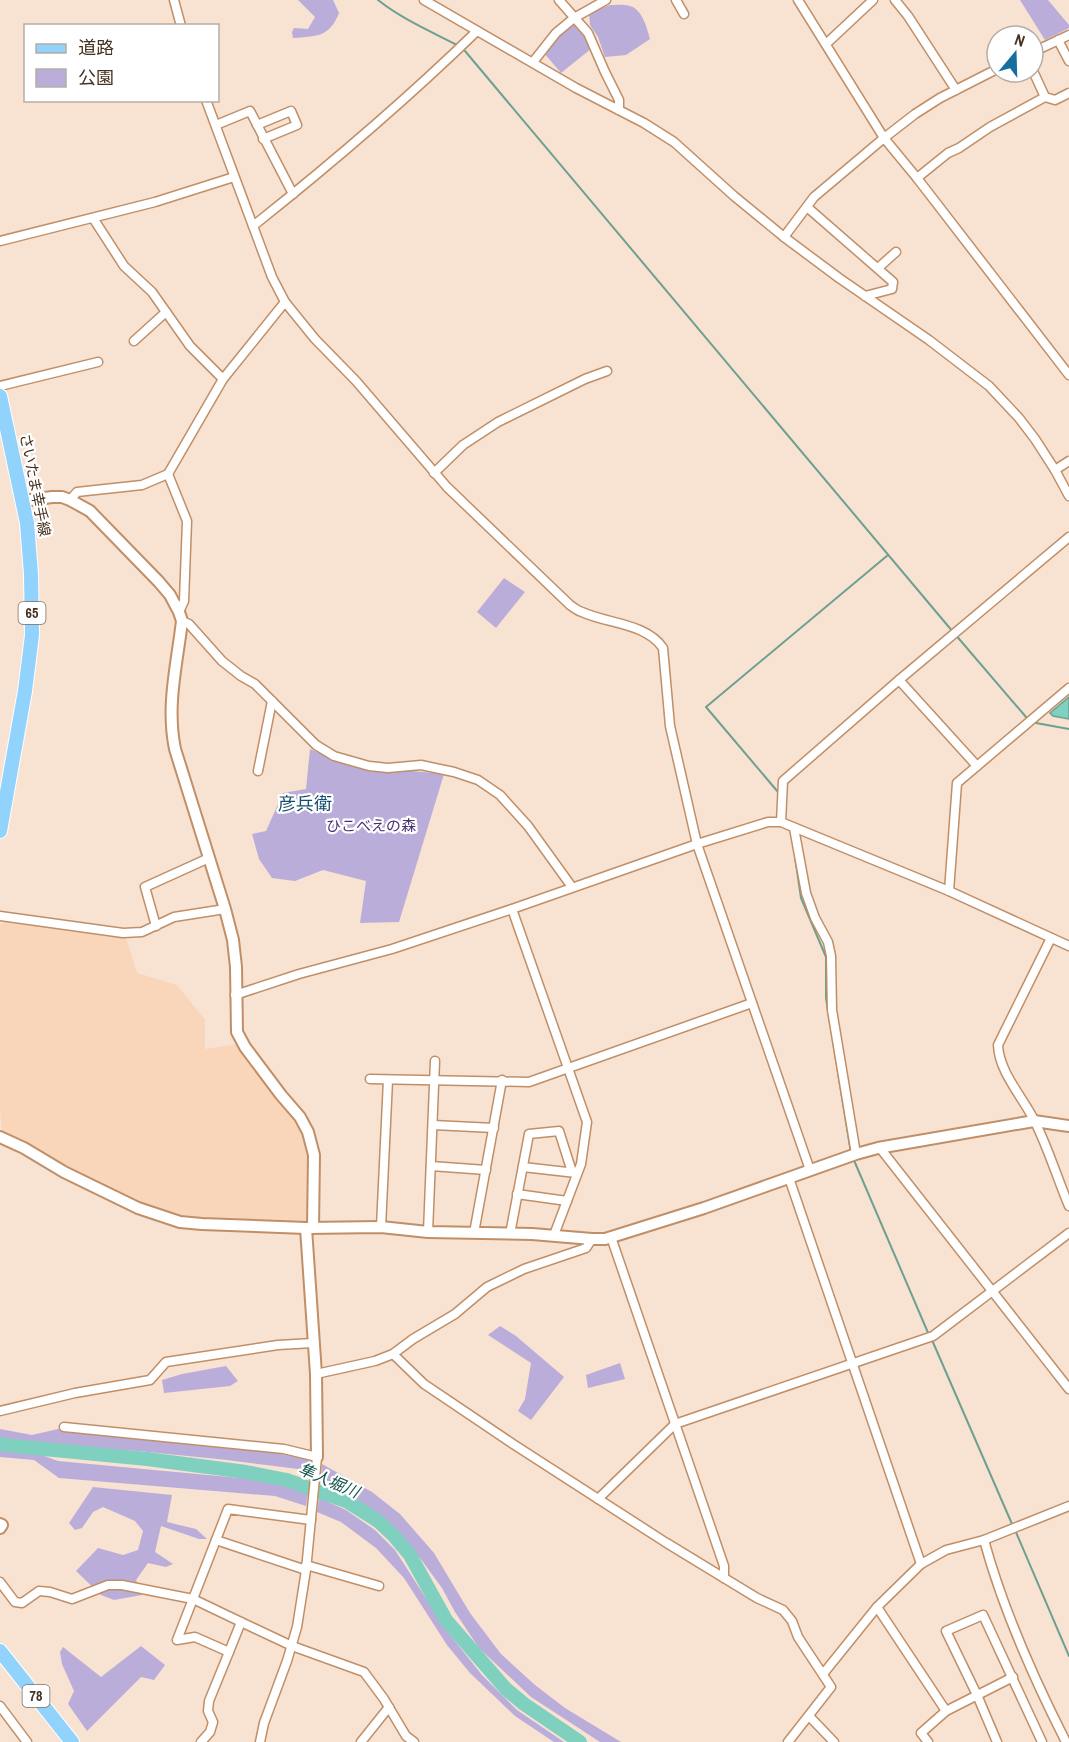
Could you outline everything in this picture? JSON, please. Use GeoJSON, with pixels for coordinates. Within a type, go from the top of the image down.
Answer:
{"type":"FeatureCollection","features":[{"type":"Feature","properties":{"kind":"main road","name":"さいたま幸手線"},"geometry":{"type":"LineString","coordinates":[[0,396],[24,501],[30,547],[32,635],[0,831]]}},
{"type":"Feature","properties":{"kind":"main road","name":"78"},"geometry":{"type":"LineString","coordinates":[[0,1651],[72,1742]]}},
{"type":"Feature","properties":{"kind":"street"},"geometry":{"type":"LineString","coordinates":[[174,0],[180,24]]}},
{"type":"Feature","properties":{"kind":"street"},"geometry":{"type":"LineString","coordinates":[[424,0],[674,142],[784,237],[929,340],[989,386],[1035,439],[1069,496]]}},
{"type":"Feature","properties":{"kind":"street"},"geometry":{"type":"LineString","coordinates":[[559,0],[588,33],[604,72],[620,100],[619,110]]}},
{"type":"Feature","properties":{"kind":"street"},"geometry":{"type":"LineString","coordinates":[[533,62],[556,33],[574,18],[606,0]]}},
{"type":"Feature","properties":{"kind":"street"},"geometry":{"type":"LineString","coordinates":[[676,0],[684,14]]}},
{"type":"Feature","properties":{"kind":"street"},"geometry":{"type":"LineString","coordinates":[[798,0],[884,138],[1069,375]]}},
{"type":"Feature","properties":{"kind":"street"},"geometry":{"type":"LineString","coordinates":[[826,44],[873,0]]}},
{"type":"Feature","properties":{"kind":"street"},"geometry":{"type":"LineString","coordinates":[[895,0],[956,90]]}},
{"type":"Feature","properties":{"kind":"street"},"geometry":{"type":"LineString","coordinates":[[253,226],[421,85],[477,31]]}},
{"type":"Feature","properties":{"kind":"street"},"geometry":{"type":"LineString","coordinates":[[1045,46],[1069,36]]}},
{"type":"Feature","properties":{"kind":"street"},"geometry":{"type":"LineString","coordinates":[[1058,40],[1069,61]]}},
{"type":"Feature","properties":{"kind":"street"},"geometry":{"type":"LineString","coordinates":[[784,237],[814,197],[884,138],[915,114],[985,75]]}},
{"type":"Feature","properties":{"kind":"street"},"geometry":{"type":"LineString","coordinates":[[1039,84],[1045,97]]}},
{"type":"Feature","properties":{"kind":"street"},"geometry":{"type":"LineString","coordinates":[[917,178],[948,153],[990,127],[1045,97],[1055,100],[1069,93]]}},
{"type":"Feature","properties":{"kind":"street"},"geometry":{"type":"LineString","coordinates":[[207,102],[272,277],[285,302],[315,339],[356,381],[447,487],[570,605],[583,613],[644,631],[657,639],[663,648],[670,726],[697,844],[810,1170]]}},
{"type":"Feature","properties":{"kind":"street"},"geometry":{"type":"LineString","coordinates":[[216,125],[250,111],[293,194]]}},
{"type":"Feature","properties":{"kind":"street"},"geometry":{"type":"LineString","coordinates":[[257,125],[291,111],[297,125],[263,139]]}},
{"type":"Feature","properties":{"kind":"street"},"geometry":{"type":"LineString","coordinates":[[0,241],[155,202],[234,177]]}},
{"type":"Feature","properties":{"kind":"street"},"geometry":{"type":"LineString","coordinates":[[807,207],[893,282],[892,288],[865,296]]}},
{"type":"Feature","properties":{"kind":"street"},"geometry":{"type":"LineString","coordinates":[[93,218],[124,266],[152,292],[190,346],[223,379]]}},
{"type":"Feature","properties":{"kind":"street"},"geometry":{"type":"LineString","coordinates":[[878,268],[897,252]]}},
{"type":"Feature","properties":{"kind":"street"},"geometry":{"type":"LineString","coordinates":[[70,500],[77,492],[142,485],[168,474],[223,379],[285,302]]}},
{"type":"Feature","properties":{"kind":"street"},"geometry":{"type":"LineString","coordinates":[[134,341],[166,312]]}},
{"type":"Feature","properties":{"kind":"street"},"geometry":{"type":"LineString","coordinates":[[0,386],[98,362]]}},
{"type":"Feature","properties":{"kind":"street"},"geometry":{"type":"LineString","coordinates":[[434,473],[463,445],[498,422],[585,378],[606,371]]}},
{"type":"Feature","properties":{"kind":"street"},"geometry":{"type":"LineString","coordinates":[[1055,470],[1069,461]]}},
{"type":"Feature","properties":{"kind":"street"},"geometry":{"type":"LineString","coordinates":[[168,474],[187,521],[184,601],[172,686],[171,728],[175,749],[233,940],[236,967],[237,1032],[245,1047],[300,1117],[308,1132],[314,1155],[309,1228],[316,1374],[317,1457],[306,1567],[297,1627],[264,1723],[260,1742]]}},
{"type":"Feature","properties":{"kind":"street"},"geometry":{"type":"LineString","coordinates":[[24,501],[52,497],[70,500],[90,511],[170,595],[181,616],[222,661],[255,684],[316,745],[334,756],[369,766],[388,768],[421,765],[454,772],[478,780],[500,795],[528,826],[572,887]]}},
{"type":"Feature","properties":{"kind":"street"},"geometry":{"type":"LineString","coordinates":[[781,822],[783,781],[1069,537]]}},
{"type":"Feature","properties":{"kind":"street"},"geometry":{"type":"LineString","coordinates":[[899,680],[977,766]]}},
{"type":"Feature","properties":{"kind":"street"},"geometry":{"type":"LineString","coordinates":[[949,891],[957,783],[1069,688]]}},
{"type":"Feature","properties":{"kind":"street"},"geometry":{"type":"LineString","coordinates":[[258,771],[272,701]]}},
{"type":"Feature","properties":{"kind":"street"},"geometry":{"type":"LineString","coordinates":[[235,995],[298,974],[392,949],[697,844],[768,822],[781,822],[949,891],[1069,946]]}},
{"type":"Feature","properties":{"kind":"street"},"geometry":{"type":"LineString","coordinates":[[794,828],[806,893],[815,918],[828,942],[831,956],[832,1010],[856,1154]]}},
{"type":"Feature","properties":{"kind":"street"},"geometry":{"type":"LineString","coordinates":[[156,926],[146,887],[209,858]]}},
{"type":"Feature","properties":{"kind":"street"},"geometry":{"type":"LineString","coordinates":[[0,916],[123,933],[142,932],[174,917],[225,909]]}},
{"type":"Feature","properties":{"kind":"street"},"geometry":{"type":"LineString","coordinates":[[512,909],[586,1122],[581,1164],[574,1173],[567,1202],[554,1235]]}},
{"type":"Feature","properties":{"kind":"street"},"geometry":{"type":"LineString","coordinates":[[1051,938],[998,1045],[998,1054],[1004,1069],[1034,1121],[1069,1206]]}},
{"type":"Feature","properties":{"kind":"street"},"geometry":{"type":"LineString","coordinates":[[370,1079],[529,1082],[752,1003]]}},
{"type":"Feature","properties":{"kind":"street"},"geometry":{"type":"LineString","coordinates":[[428,1232],[435,1061]]}},
{"type":"Feature","properties":{"kind":"street"},"geometry":{"type":"LineString","coordinates":[[381,1227],[388,1080]]}},
{"type":"Feature","properties":{"kind":"street"},"geometry":{"type":"LineString","coordinates":[[474,1233],[502,1080]]}},
{"type":"Feature","properties":{"kind":"street"},"geometry":{"type":"LineString","coordinates":[[0,1137],[138,1208],[180,1222],[309,1228],[381,1227],[428,1232],[554,1235],[592,1239],[611,1237],[704,1208],[856,1154],[880,1148],[1034,1121],[1069,1126]]}},
{"type":"Feature","properties":{"kind":"street"},"geometry":{"type":"LineString","coordinates":[[433,1125],[494,1128]]}},
{"type":"Feature","properties":{"kind":"street"},"geometry":{"type":"LineString","coordinates":[[510,1234],[530,1134],[559,1131],[574,1173]]}},
{"type":"Feature","properties":{"kind":"street"},"geometry":{"type":"LineString","coordinates":[[880,1148],[1069,1389]]}},
{"type":"Feature","properties":{"kind":"street"},"geometry":{"type":"LineString","coordinates":[[431,1166],[486,1170]]}},
{"type":"Feature","properties":{"kind":"street"},"geometry":{"type":"LineString","coordinates":[[523,1167],[574,1173]]}},
{"type":"Feature","properties":{"kind":"street"},"geometry":{"type":"LineString","coordinates":[[789,1178],[921,1564]]}},
{"type":"Feature","properties":{"kind":"street"},"geometry":{"type":"LineString","coordinates":[[517,1194],[567,1202]]}},
{"type":"Feature","properties":{"kind":"street"},"geometry":{"type":"LineString","coordinates":[[598,1499],[675,1424],[933,1336],[1069,1233]]}},
{"type":"Feature","properties":{"kind":"street"},"geometry":{"type":"LineString","coordinates":[[611,1237],[724,1566],[724,1578]]}},
{"type":"Feature","properties":{"kind":"street"},"geometry":{"type":"LineString","coordinates":[[316,1374],[375,1361],[393,1354],[455,1314],[487,1287],[524,1269],[586,1248],[592,1239]]}},
{"type":"Feature","properties":{"kind":"street"},"geometry":{"type":"LineString","coordinates":[[0,1411],[75,1393],[150,1380],[166,1362],[278,1345],[313,1343]]}},
{"type":"Feature","properties":{"kind":"street"},"geometry":{"type":"LineString","coordinates":[[393,1354],[424,1384],[598,1499],[757,1598],[783,1610],[792,1621],[798,1637],[831,1687],[788,1742]]}},
{"type":"Feature","properties":{"kind":"street"},"geometry":{"type":"LineString","coordinates":[[64,1427],[284,1449],[317,1457]]}},
{"type":"Feature","properties":{"kind":"street"},"geometry":{"type":"LineString","coordinates":[[823,1674],[877,1607],[921,1564],[946,1550],[984,1539],[1069,1506]]}},
{"type":"Feature","properties":{"kind":"street"},"geometry":{"type":"LineString","coordinates":[[229,1652],[195,1637],[177,1640],[228,1509],[311,1516]]}},
{"type":"Feature","properties":{"kind":"street"},"geometry":{"type":"LineString","coordinates":[[984,1539],[1000,1594],[1049,1709],[1066,1742]]}},
{"type":"Feature","properties":{"kind":"street"},"geometry":{"type":"LineString","coordinates":[[216,1540],[379,1586]]}},
{"type":"Feature","properties":{"kind":"street"},"geometry":{"type":"LineString","coordinates":[[0,1582],[15,1602],[22,1603],[39,1591],[72,1599],[108,1585],[122,1585],[193,1599],[292,1646],[364,1672],[406,1736],[414,1742]]}},
{"type":"Feature","properties":{"kind":"street"},"geometry":{"type":"LineString","coordinates":[[877,1607],[946,1711]]}},
{"type":"Feature","properties":{"kind":"street"},"geometry":{"type":"LineString","coordinates":[[997,1742],[946,1631],[983,1615],[1042,1742]]}},
{"type":"Feature","properties":{"kind":"street"},"geometry":{"type":"LineString","coordinates":[[201,1742],[210,1732],[213,1722],[208,1711],[209,1701],[241,1622]]}},
{"type":"Feature","properties":{"kind":"street"},"geometry":{"type":"LineString","coordinates":[[928,1742],[921,1733],[946,1711],[1013,1677]]}},
{"type":"Feature","properties":{"kind":"street"},"geometry":{"type":"LineString","coordinates":[[361,1742],[389,1707]]}},
{"type":"Feature","properties":{"kind":"street"},"geometry":{"type":"LineString","coordinates":[[1,1709],[27,1742]]}},
{"type":"Feature","properties":{"kind":"street"},"geometry":{"type":"LineString","coordinates":[[809,1716],[834,1742]]}},
{"type":"Feature","properties":{"kind":"shaded area"},"geometry":{"type":"Polygon","coordinates":[[[6,921],[126,938],[137,973],[177,985],[205,1020],[205,1049],[239,1044],[298,1119],[310,1155],[309,1220],[307,1224],[206,1221],[173,1215],[123,1197],[2,1134],[0,925],[6,921]]]}},
{"type":"Feature","properties":{"kind":"green space"},"geometry":{"type":"Polygon","coordinates":[[[298,0],[333,0],[339,13],[331,27],[321,34],[293,38],[294,28],[308,29],[315,17],[298,0]]]}},
{"type":"Feature","properties":{"kind":"green space"},"geometry":{"type":"Polygon","coordinates":[[[1020,0],[1048,0],[1069,25],[1069,28],[1045,40],[1045,24],[1035,24],[1020,0]]]}},
{"type":"Feature","properties":{"kind":"green space"},"geometry":{"type":"Polygon","coordinates":[[[610,5],[630,6],[638,11],[650,39],[626,55],[605,57],[598,37],[590,25],[589,13],[610,5]]]}},
{"type":"Feature","properties":{"kind":"green space"},"geometry":{"type":"Polygon","coordinates":[[[572,23],[576,23],[586,34],[592,48],[561,73],[544,53],[556,37],[572,23]]]}},
{"type":"Feature","properties":{"kind":"green space"},"geometry":{"type":"Polygon","coordinates":[[[504,578],[525,592],[496,628],[477,612],[504,578]]]}},
{"type":"Feature","properties":{"kind":"green space","name":"ひこべえの森"},"geometry":{"type":"Polygon","coordinates":[[[310,749],[372,772],[402,770],[444,774],[399,922],[360,923],[366,881],[323,870],[295,881],[272,878],[259,859],[252,834],[266,831],[283,793],[306,789],[310,749]]]}},
{"type":"Feature","properties":{"kind":"green space"},"geometry":{"type":"Polygon","coordinates":[[[500,1326],[516,1336],[564,1377],[531,1420],[518,1411],[525,1399],[531,1363],[488,1335],[500,1326]]]}},
{"type":"Feature","properties":{"kind":"green space"},"geometry":{"type":"Polygon","coordinates":[[[620,1363],[625,1379],[588,1388],[586,1375],[620,1363]]]}},
{"type":"Feature","properties":{"kind":"green space"},"geometry":{"type":"Polygon","coordinates":[[[226,1366],[238,1381],[230,1386],[164,1393],[162,1380],[226,1366]]]}},
{"type":"Feature","properties":{"kind":"green space"},"geometry":{"type":"Polygon","coordinates":[[[0,1429],[32,1435],[58,1429],[246,1447],[311,1460],[310,1473],[298,1469],[227,1460],[24,1443],[0,1438],[0,1429]]]}},
{"type":"Feature","properties":{"kind":"green space"},"geometry":{"type":"Polygon","coordinates":[[[0,1449],[16,1453],[36,1453],[58,1461],[273,1481],[308,1492],[306,1506],[275,1496],[59,1478],[34,1460],[0,1457],[0,1449]]]}},
{"type":"Feature","properties":{"kind":"green space"},"geometry":{"type":"Polygon","coordinates":[[[322,1464],[372,1492],[400,1514],[434,1553],[470,1613],[501,1654],[565,1708],[621,1742],[600,1742],[531,1697],[479,1648],[442,1588],[420,1558],[381,1517],[321,1477],[322,1464]]]}},
{"type":"Feature","properties":{"kind":"green space"},"geometry":{"type":"Polygon","coordinates":[[[93,1487],[172,1495],[167,1522],[196,1529],[207,1539],[199,1539],[161,1526],[155,1552],[173,1564],[166,1567],[148,1563],[136,1580],[142,1595],[114,1600],[101,1595],[76,1571],[98,1548],[123,1555],[138,1550],[143,1531],[135,1521],[103,1507],[93,1512],[82,1528],[75,1530],[69,1523],[93,1487]]]}},
{"type":"Feature","properties":{"kind":"green space"},"geometry":{"type":"Polygon","coordinates":[[[319,1498],[346,1510],[375,1530],[395,1550],[447,1631],[482,1675],[517,1710],[564,1742],[554,1742],[515,1716],[470,1673],[447,1645],[404,1578],[376,1548],[341,1522],[317,1512],[319,1498]]]}},
{"type":"Feature","properties":{"kind":"green space"},"geometry":{"type":"Polygon","coordinates":[[[141,1646],[165,1665],[154,1680],[141,1677],[87,1731],[68,1704],[74,1691],[62,1664],[60,1652],[63,1647],[101,1677],[141,1646]]]}},
{"type":"Feature","properties":{"kind":"water"},"geometry":{"type":"Polygon","coordinates":[[[1069,697],[1069,719],[1053,716],[1050,713],[1069,697]]]}},
{"type":"Feature","properties":{"kind":"waterway"},"geometry":{"type":"LineString","coordinates":[[378,0],[406,19],[457,45]]}},
{"type":"Feature","properties":{"kind":"waterway"},"geometry":{"type":"LineString","coordinates":[[465,51],[1026,717]]}},
{"type":"Feature","properties":{"kind":"waterway"},"geometry":{"type":"LineString","coordinates":[[778,803],[778,792],[706,707],[888,555]]}},
{"type":"Feature","properties":{"kind":"waterway"},"geometry":{"type":"LineString","coordinates":[[1036,723],[1069,729]]}},
{"type":"Feature","properties":{"kind":"waterway"},"geometry":{"type":"LineString","coordinates":[[795,857],[801,898],[826,957],[826,998],[851,1153]]}},
{"type":"Feature","properties":{"kind":"waterway"},"geometry":{"type":"LineString","coordinates":[[853,1158],[929,1335]]}},
{"type":"Feature","properties":{"kind":"waterway"},"geometry":{"type":"LineString","coordinates":[[932,1340],[1012,1524]]}},
{"type":"Feature","properties":{"kind":"waterway","name":"隼人堀川"},"geometry":{"type":"LineString","coordinates":[[0,1444],[246,1472],[287,1480],[348,1502],[378,1521],[394,1536],[410,1555],[446,1620],[506,1689],[580,1742]]}},
{"type":"Feature","properties":{"kind":"waterway"},"geometry":{"type":"LineString","coordinates":[[1015,1530],[1069,1656]]}},
{"type":"Feature","properties":{"kind":"district","name":"彦兵衛"},"geometry":{"type":"Point","coordinates":[305,804]}}]}
